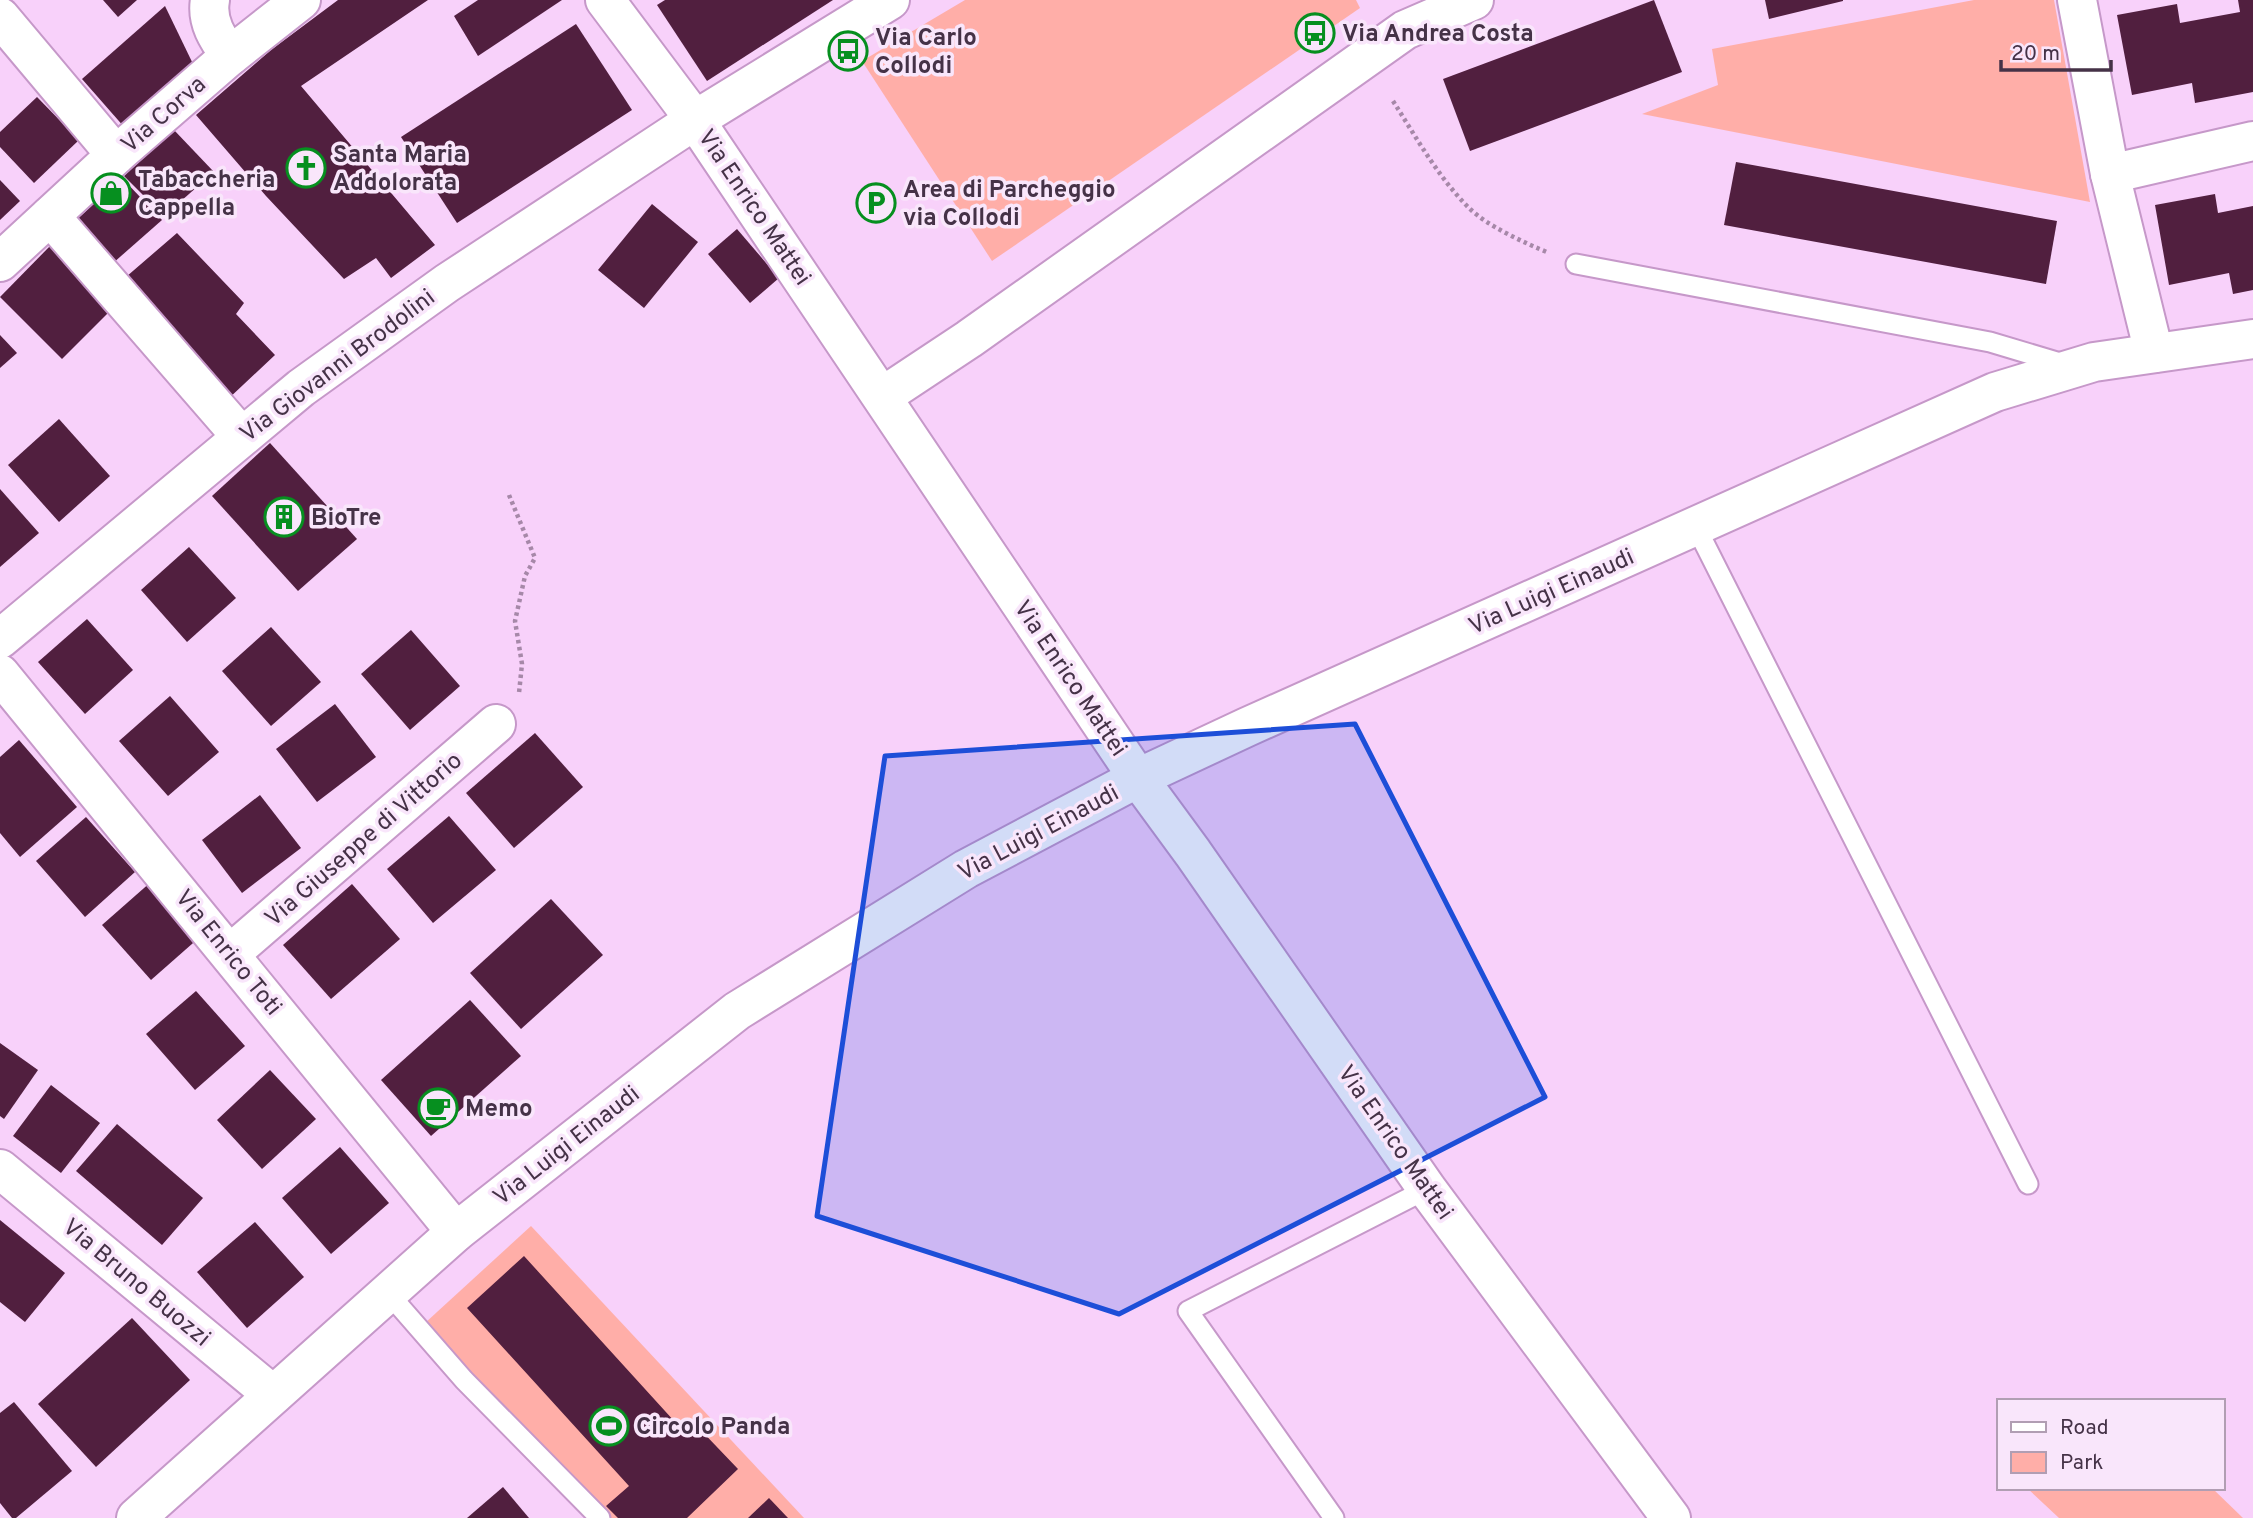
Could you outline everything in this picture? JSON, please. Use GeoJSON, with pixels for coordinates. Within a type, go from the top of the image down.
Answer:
{"type":"FeatureCollection","features":[{"type":"Feature","properties":{"kind":"street"},"geometry":{"type":"LineString","coordinates":[[210,0],[208,10],[213,28],[230,56]]}},
{"type":"Feature","properties":{"kind":"street","name":"Via Enrico Mattei"},"geometry":{"type":"LineString","coordinates":[[605,0],[695,120],[1138,778],[1427,1189],[1671,1518]]}},
{"type":"Feature","properties":{"kind":"street"},"geometry":{"type":"LineString","coordinates":[[695,120],[890,0]]}},
{"type":"Feature","properties":{"kind":"street"},"geometry":{"type":"LineString","coordinates":[[883,396],[969,339],[1405,30],[1474,0]]}},
{"type":"Feature","properties":{"kind":"street"},"geometry":{"type":"LineString","coordinates":[[2077,0],[2110,174],[2154,353]]}},
{"type":"Feature","properties":{"kind":"street","name":"Via Corva"},"geometry":{"type":"LineString","coordinates":[[0,262],[116,155],[295,2]]}},
{"type":"Feature","properties":{"kind":"street"},"geometry":{"type":"LineString","coordinates":[[0,17],[116,155]]}},
{"type":"Feature","properties":{"kind":"street","name":"Via Giovanni Brodolini"},"geometry":{"type":"LineString","coordinates":[[0,639],[301,388],[447,283],[695,120]]}},
{"type":"Feature","properties":{"kind":"street"},"geometry":{"type":"LineString","coordinates":[[2110,174],[2253,141]]}},
{"type":"Feature","properties":{"kind":"street"},"geometry":{"type":"LineString","coordinates":[[50,216],[241,436]]}},
{"type":"Feature","properties":{"kind":"street","name":"Via Luigi Einaudi"},"geometry":{"type":"LineString","coordinates":[[136,1518],[456,1233],[715,1026],[763,993],[967,869],[1138,778],[1995,392],[2094,362],[2253,339]]}},
{"type":"Feature","properties":{"kind":"street","name":"Via Enrico Toti"},"geometry":{"type":"LineString","coordinates":[[0,674],[456,1233]]}},
{"type":"Feature","properties":{"kind":"street","name":"Via Giuseppe di Vittorio"},"geometry":{"type":"LineString","coordinates":[[230,954],[496,724]]}},
{"type":"Feature","properties":{"kind":"street","name":"Via Bruno Buozzi"},"geometry":{"type":"LineString","coordinates":[[0,1169],[273,1395]]}},
{"type":"Feature","properties":{"kind":"lane"},"geometry":{"type":"LineString","coordinates":[[1576,264],[1990,342],[2075,368]]}},
{"type":"Feature","properties":{"kind":"lane"},"geometry":{"type":"LineString","coordinates":[[1696,527],[2028,1184]]}},
{"type":"Feature","properties":{"kind":"lane"},"geometry":{"type":"LineString","coordinates":[[1334,1518],[1188,1311],[1427,1189]]}},
{"type":"Feature","properties":{"kind":"lane"},"geometry":{"type":"LineString","coordinates":[[389,1294],[464,1380],[600,1518]]}},
{"type":"Feature","properties":{"kind":"path"},"geometry":{"type":"LineString","coordinates":[[1393,101],[1433,163],[1470,209],[1516,239],[1576,264]]}},
{"type":"Feature","properties":{"kind":"path"},"geometry":{"type":"LineString","coordinates":[[496,724],[518,703],[522,664],[515,621],[525,576],[535,558],[509,495]]}},
{"type":"Feature","properties":{"kind":"highlighted area"},"geometry":{"type":"Polygon","coordinates":[[[1355,724],[1545,1097],[1119,1314],[817,1216],[885,756],[1355,724]]]}},
{"type":"Feature","properties":{"kind":"green space"},"geometry":{"type":"Polygon","coordinates":[[[965,0],[1356,0],[1360,8],[992,261],[862,61],[965,0]]]}},
{"type":"Feature","properties":{"kind":"green space"},"geometry":{"type":"Polygon","coordinates":[[[1974,0],[2054,0],[2090,202],[1642,114],[1718,85],[1712,49],[1974,0]]]}},
{"type":"Feature","properties":{"kind":"green space","name":"Circolo Panda"},"geometry":{"type":"Polygon","coordinates":[[[531,1226],[804,1518],[588,1518],[413,1334],[531,1226]]]}},
{"type":"Feature","properties":{"kind":"green space"},"geometry":{"type":"Polygon","coordinates":[[[2029,1490],[2214,1490],[2243,1518],[2059,1518],[2029,1490]]]}},
{"type":"Feature","properties":{"kind":"building"},"geometry":{"type":"Polygon","coordinates":[[[103,0],[137,0],[118,17],[103,0]]]}},
{"type":"Feature","properties":{"kind":"building","name":"Santa Maria Addolorata"},"geometry":{"type":"Polygon","coordinates":[[[338,0],[428,0],[301,86],[435,245],[391,278],[376,258],[344,279],[266,196],[196,115],[271,50],[338,0]]]}},
{"type":"Feature","properties":{"kind":"building"},"geometry":{"type":"Polygon","coordinates":[[[478,0],[562,0],[478,56],[454,16],[478,0]]]}},
{"type":"Feature","properties":{"kind":"building"},"geometry":{"type":"Polygon","coordinates":[[[665,0],[833,0],[707,81],[657,5],[665,0]]]}},
{"type":"Feature","properties":{"kind":"building"},"geometry":{"type":"Polygon","coordinates":[[[1654,0],[1682,72],[1470,151],[1443,79],[1654,0]]]}},
{"type":"Feature","properties":{"kind":"building"},"geometry":{"type":"Polygon","coordinates":[[[1765,0],[1843,0],[1843,1],[1769,19],[1765,0]]]}},
{"type":"Feature","properties":{"kind":"building"},"geometry":{"type":"Polygon","coordinates":[[[2238,0],[2253,0],[2253,92],[2195,103],[2192,83],[2132,95],[2117,15],[2177,4],[2180,23],[2240,12],[2238,0]]]}},
{"type":"Feature","properties":{"kind":"building"},"geometry":{"type":"Polygon","coordinates":[[[165,6],[194,66],[125,128],[82,79],[165,6]]]}},
{"type":"Feature","properties":{"kind":"building"},"geometry":{"type":"Polygon","coordinates":[[[576,24],[632,110],[457,223],[401,137],[576,24]]]}},
{"type":"Feature","properties":{"kind":"building"},"geometry":{"type":"Polygon","coordinates":[[[37,97],[79,140],[34,183],[0,147],[0,132],[37,97]]]}},
{"type":"Feature","properties":{"kind":"building"},"geometry":{"type":"Polygon","coordinates":[[[174,130],[214,172],[164,216],[124,176],[174,130]]]}},
{"type":"Feature","properties":{"kind":"building"},"geometry":{"type":"Polygon","coordinates":[[[1736,162],[2057,221],[2046,284],[1724,225],[1736,162]]]}},
{"type":"Feature","properties":{"kind":"building"},"geometry":{"type":"Polygon","coordinates":[[[122,178],[162,220],[112,264],[72,224],[122,178]]]}},
{"type":"Feature","properties":{"kind":"building"},"geometry":{"type":"Polygon","coordinates":[[[0,180],[20,201],[0,220],[0,180]]]}},
{"type":"Feature","properties":{"kind":"building"},"geometry":{"type":"Polygon","coordinates":[[[2215,194],[2218,213],[2253,206],[2253,290],[2233,294],[2229,273],[2169,285],[2155,205],[2215,194]]]}},
{"type":"Feature","properties":{"kind":"building"},"geometry":{"type":"Polygon","coordinates":[[[652,204],[698,242],[644,308],[598,270],[652,204]]]}},
{"type":"Feature","properties":{"kind":"building"},"geometry":{"type":"Polygon","coordinates":[[[737,229],[779,278],[750,303],[708,254],[737,229]]]}},
{"type":"Feature","properties":{"kind":"building"},"geometry":{"type":"Polygon","coordinates":[[[177,233],[244,303],[236,314],[275,355],[226,401],[119,283],[177,233]]]}},
{"type":"Feature","properties":{"kind":"building"},"geometry":{"type":"Polygon","coordinates":[[[51,245],[114,307],[62,359],[0,297],[51,245]]]}},
{"type":"Feature","properties":{"kind":"building"},"geometry":{"type":"Polygon","coordinates":[[[0,335],[17,353],[0,368],[0,335]]]}},
{"type":"Feature","properties":{"kind":"building"},"geometry":{"type":"Polygon","coordinates":[[[59,419],[110,476],[59,522],[8,465],[59,419]]]}},
{"type":"Feature","properties":{"kind":"building","name":"BioTre"},"geometry":{"type":"Polygon","coordinates":[[[270,443],[357,539],[298,591],[212,496],[270,443]]]}},
{"type":"Feature","properties":{"kind":"building"},"geometry":{"type":"Polygon","coordinates":[[[0,489],[39,533],[0,567],[0,489]]]}},
{"type":"Feature","properties":{"kind":"building"},"geometry":{"type":"Polygon","coordinates":[[[189,547],[236,598],[187,642],[141,590],[189,547]]]}},
{"type":"Feature","properties":{"kind":"building"},"geometry":{"type":"Polygon","coordinates":[[[87,619],[133,670],[85,714],[38,662],[87,619]]]}},
{"type":"Feature","properties":{"kind":"building"},"geometry":{"type":"Polygon","coordinates":[[[271,627],[321,682],[271,726],[222,671],[271,627]]]}},
{"type":"Feature","properties":{"kind":"building"},"geometry":{"type":"Polygon","coordinates":[[[411,630],[460,686],[410,730],[361,674],[411,630]]]}},
{"type":"Feature","properties":{"kind":"building"},"geometry":{"type":"Polygon","coordinates":[[[170,696],[219,752],[168,796],[119,741],[170,696]]]}},
{"type":"Feature","properties":{"kind":"building"},"geometry":{"type":"Polygon","coordinates":[[[335,704],[376,757],[317,802],[276,749],[335,704]]]}},
{"type":"Feature","properties":{"kind":"building"},"geometry":{"type":"Polygon","coordinates":[[[535,733],[583,787],[514,848],[466,793],[535,733]]]}},
{"type":"Feature","properties":{"kind":"building"},"geometry":{"type":"Polygon","coordinates":[[[19,740],[77,807],[20,857],[0,833],[0,757],[19,740]]]}},
{"type":"Feature","properties":{"kind":"building"},"geometry":{"type":"Polygon","coordinates":[[[260,795],[301,848],[242,893],[202,840],[260,795]]]}},
{"type":"Feature","properties":{"kind":"building"},"geometry":{"type":"Polygon","coordinates":[[[449,816],[496,870],[433,923],[387,869],[449,816]]]}},
{"type":"Feature","properties":{"kind":"building"},"geometry":{"type":"Polygon","coordinates":[[[86,817],[135,872],[85,917],[36,861],[86,817]]]}},
{"type":"Feature","properties":{"kind":"building"},"geometry":{"type":"Polygon","coordinates":[[[152,881],[201,936],[151,980],[102,925],[152,881]]]}},
{"type":"Feature","properties":{"kind":"building"},"geometry":{"type":"Polygon","coordinates":[[[352,884],[400,939],[331,999],[283,945],[352,884]]]}},
{"type":"Feature","properties":{"kind":"building"},"geometry":{"type":"Polygon","coordinates":[[[551,899],[603,955],[521,1029],[470,973],[551,899]]]}},
{"type":"Feature","properties":{"kind":"building"},"geometry":{"type":"Polygon","coordinates":[[[196,991],[245,1046],[195,1090],[146,1034],[196,991]]]}},
{"type":"Feature","properties":{"kind":"building"},"geometry":{"type":"Polygon","coordinates":[[[470,1000],[521,1056],[431,1136],[381,1080],[470,1000]]]}},
{"type":"Feature","properties":{"kind":"building"},"geometry":{"type":"Polygon","coordinates":[[[0,1043],[38,1070],[4,1119],[0,1116],[0,1043]]]}},
{"type":"Feature","properties":{"kind":"building"},"geometry":{"type":"Polygon","coordinates":[[[270,1070],[316,1119],[262,1169],[217,1120],[270,1070]]]}},
{"type":"Feature","properties":{"kind":"building"},"geometry":{"type":"Polygon","coordinates":[[[51,1085],[100,1123],[61,1173],[13,1136],[51,1085]]]}},
{"type":"Feature","properties":{"kind":"building"},"geometry":{"type":"Polygon","coordinates":[[[117,1124],[203,1198],[162,1245],[76,1171],[117,1124]]]}},
{"type":"Feature","properties":{"kind":"building"},"geometry":{"type":"Polygon","coordinates":[[[340,1147],[389,1203],[331,1254],[282,1198],[340,1147]]]}},
{"type":"Feature","properties":{"kind":"building"},"geometry":{"type":"Polygon","coordinates":[[[0,1220],[65,1273],[25,1322],[0,1302],[0,1220]]]}},
{"type":"Feature","properties":{"kind":"building"},"geometry":{"type":"Polygon","coordinates":[[[255,1222],[304,1277],[247,1328],[197,1272],[255,1222]]]}},
{"type":"Feature","properties":{"kind":"building"},"geometry":{"type":"Polygon","coordinates":[[[524,1256],[685,1433],[695,1424],[738,1469],[687,1518],[618,1518],[606,1506],[629,1486],[467,1308],[524,1256]]]}},
{"type":"Feature","properties":{"kind":"building"},"geometry":{"type":"Polygon","coordinates":[[[132,1318],[190,1380],[96,1467],[38,1404],[132,1318]]]}},
{"type":"Feature","properties":{"kind":"building"},"geometry":{"type":"Polygon","coordinates":[[[14,1402],[72,1471],[16,1518],[12,1518],[0,1503],[0,1413],[14,1402]]]}},
{"type":"Feature","properties":{"kind":"building"},"geometry":{"type":"Polygon","coordinates":[[[503,1487],[529,1518],[467,1518],[503,1487]]]}},
{"type":"Feature","properties":{"kind":"building"},"geometry":{"type":"Polygon","coordinates":[[[769,1498],[788,1518],[748,1518],[769,1498]]]}},
{"type":"Feature","properties":{"kind":"place","name":"Via Andrea Costa"},"geometry":{"type":"Point","coordinates":[1315,33]}},
{"type":"Feature","properties":{"kind":"place","name":"Via Carlo Collodi"},"geometry":{"type":"Point","coordinates":[848,51]}},
{"type":"Feature","properties":{"kind":"place","name":"Santa Maria Addolorata"},"geometry":{"type":"Point","coordinates":[306,168]}},
{"type":"Feature","properties":{"kind":"place","name":"Tabaccheria Cappella"},"geometry":{"type":"Point","coordinates":[111,193]}},
{"type":"Feature","properties":{"kind":"place","name":"Area di Parcheggio via Collodi"},"geometry":{"type":"Point","coordinates":[876,203]}},
{"type":"Feature","properties":{"kind":"place","name":"BioTre"},"geometry":{"type":"Point","coordinates":[284,517]}},
{"type":"Feature","properties":{"kind":"place","name":"Memo"},"geometry":{"type":"Point","coordinates":[438,1108]}},
{"type":"Feature","properties":{"kind":"place","name":"Circolo Panda"},"geometry":{"type":"Point","coordinates":[609,1426]}}]}
